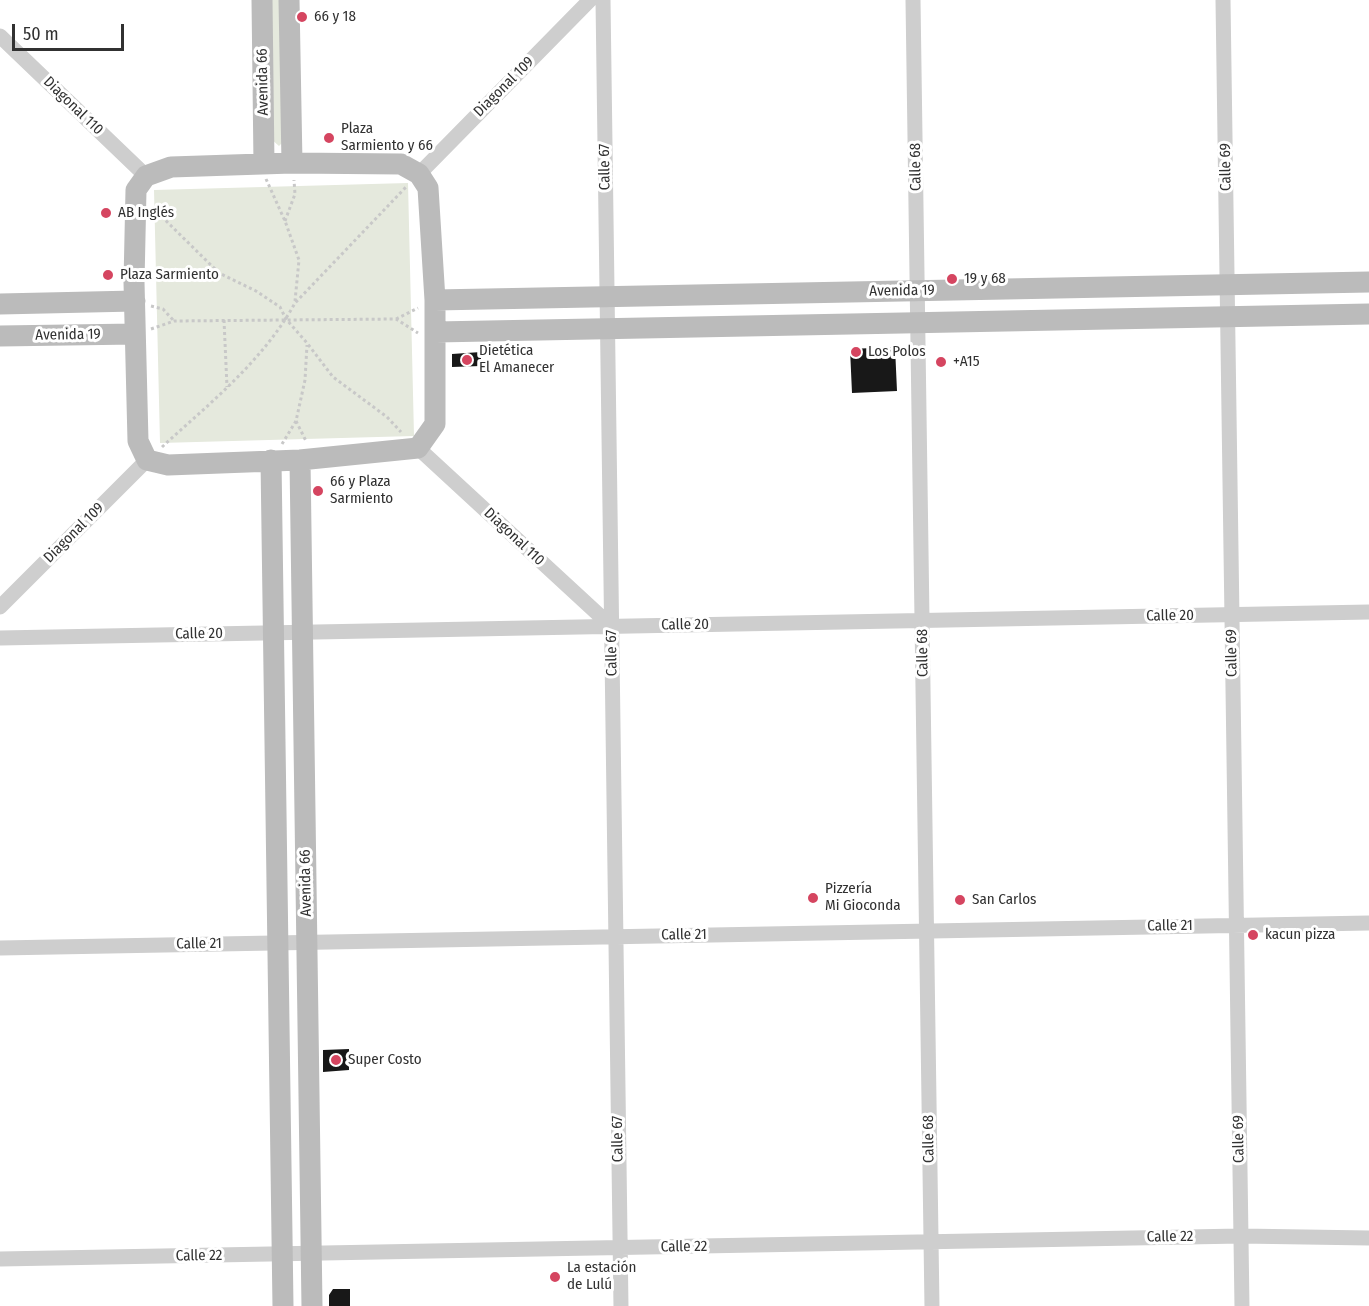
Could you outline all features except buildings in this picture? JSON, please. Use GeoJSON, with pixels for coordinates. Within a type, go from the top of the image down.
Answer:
{"type":"FeatureCollection","features":[{"type":"Feature","properties":{"kind":"main road","name":"Avenida 66"},"geometry":{"type":"LineString","coordinates":[[262,0],[264,164]]}},
{"type":"Feature","properties":{"kind":"main road","name":"Avenida 66"},"geometry":{"type":"LineString","coordinates":[[290,0],[292,163]]}},
{"type":"Feature","properties":{"kind":"main road"},"geometry":{"type":"LineString","coordinates":[[292,163],[401,164],[419,174],[428,188],[436,332],[435,424],[418,448],[300,460],[168,465],[147,460],[138,441],[135,334],[141,183],[171,167],[292,163]]}},
{"type":"Feature","properties":{"kind":"main road","name":"Avenida 19"},"geometry":{"type":"LineString","coordinates":[[435,300],[1369,282]]}},
{"type":"Feature","properties":{"kind":"main road"},"geometry":{"type":"LineString","coordinates":[[0,304],[135,301]]}},
{"type":"Feature","properties":{"kind":"main road"},"geometry":{"type":"LineString","coordinates":[[436,332],[1369,315]]}},
{"type":"Feature","properties":{"kind":"main road","name":"Avenida 19"},"geometry":{"type":"LineString","coordinates":[[0,336],[135,334]]}},
{"type":"Feature","properties":{"kind":"main road","name":"Avenida 66"},"geometry":{"type":"LineString","coordinates":[[271,460],[283,1306]]}},
{"type":"Feature","properties":{"kind":"main road","name":"Avenida 66"},"geometry":{"type":"LineString","coordinates":[[300,460],[312,1306]]}},
{"type":"Feature","properties":{"kind":"street","name":"Diagonal 109"},"geometry":{"type":"LineString","coordinates":[[419,174],[590,0]]}},
{"type":"Feature","properties":{"kind":"street","name":"Calle 67"},"geometry":{"type":"LineString","coordinates":[[603,0],[621,1306]]}},
{"type":"Feature","properties":{"kind":"street","name":"Calle 68"},"geometry":{"type":"LineString","coordinates":[[913,0],[932,1306]]}},
{"type":"Feature","properties":{"kind":"street","name":"Calle 69"},"geometry":{"type":"LineString","coordinates":[[1223,0],[1242,1306]]}},
{"type":"Feature","properties":{"kind":"street","name":"Diagonal 110"},"geometry":{"type":"LineString","coordinates":[[0,36],[141,183]]}},
{"type":"Feature","properties":{"kind":"street","name":"Diagonal 110"},"geometry":{"type":"LineString","coordinates":[[418,448],[611,626]]}},
{"type":"Feature","properties":{"kind":"street","name":"Diagonal 109"},"geometry":{"type":"LineString","coordinates":[[0,607],[147,460]]}},
{"type":"Feature","properties":{"kind":"street","name":"Calle 20"},"geometry":{"type":"LineString","coordinates":[[0,638],[1369,612]]}},
{"type":"Feature","properties":{"kind":"street","name":"Calle 21"},"geometry":{"type":"LineString","coordinates":[[0,948],[1369,922]]}},
{"type":"Feature","properties":{"kind":"street","name":"Calle 22"},"geometry":{"type":"LineString","coordinates":[[0,1259],[1241,1236],[1369,1238]]}},
{"type":"Feature","properties":{"kind":"path"},"geometry":{"type":"LineString","coordinates":[[285,221],[296,195],[292,163]]}},
{"type":"Feature","properties":{"kind":"path"},"geometry":{"type":"LineString","coordinates":[[264,164],[267,183],[285,221],[299,260],[295,303]]}},
{"type":"Feature","properties":{"kind":"path"},"geometry":{"type":"LineString","coordinates":[[147,460],[257,357],[286,319],[295,303],[419,174]]}},
{"type":"Feature","properties":{"kind":"path"},"geometry":{"type":"LineString","coordinates":[[141,183],[219,273],[256,291],[280,307],[286,319],[333,377],[387,417],[418,448]]}},
{"type":"Feature","properties":{"kind":"path"},"geometry":{"type":"LineString","coordinates":[[135,334],[174,321],[396,319],[435,300]]}},
{"type":"Feature","properties":{"kind":"path"},"geometry":{"type":"LineString","coordinates":[[135,301],[163,309],[174,321]]}},
{"type":"Feature","properties":{"kind":"path"},"geometry":{"type":"LineString","coordinates":[[396,319],[417,333],[436,332]]}},
{"type":"Feature","properties":{"kind":"path"},"geometry":{"type":"LineString","coordinates":[[224,320],[227,387]]}},
{"type":"Feature","properties":{"kind":"path"},"geometry":{"type":"LineString","coordinates":[[271,460],[296,421],[305,380],[307,343]]}},
{"type":"Feature","properties":{"kind":"shaded area"},"geometry":{"type":"Polygon","coordinates":[[[269,0],[285,0],[287,138],[279,146],[271,139],[269,0]]]}},
{"type":"Feature","properties":{"kind":"shaded area"},"geometry":{"type":"Polygon","coordinates":[[[408,183],[414,436],[160,443],[154,190],[408,183]]]}},
{"type":"Feature","properties":{"kind":"place","name":"66 y 18"},"geometry":{"type":"Point","coordinates":[302,17]}},
{"type":"Feature","properties":{"kind":"place","name":"Plaza Sarmiento y 66"},"geometry":{"type":"Point","coordinates":[329,138]}},
{"type":"Feature","properties":{"kind":"place","name":"AB Inglés"},"geometry":{"type":"Point","coordinates":[106,213]}},
{"type":"Feature","properties":{"kind":"place","name":"Plaza Sarmiento"},"geometry":{"type":"Point","coordinates":[108,275]}},
{"type":"Feature","properties":{"kind":"place","name":"19 y 68"},"geometry":{"type":"Point","coordinates":[952,279]}},
{"type":"Feature","properties":{"kind":"place","name":"Los Polos"},"geometry":{"type":"Point","coordinates":[856,352]}},
{"type":"Feature","properties":{"kind":"place","name":"Dietética El Amanecer"},"geometry":{"type":"Point","coordinates":[467,360]}},
{"type":"Feature","properties":{"kind":"place","name":"+A15"},"geometry":{"type":"Point","coordinates":[941,362]}},
{"type":"Feature","properties":{"kind":"place","name":"66 y Plaza Sarmiento"},"geometry":{"type":"Point","coordinates":[318,491]}},
{"type":"Feature","properties":{"kind":"place","name":"Pizzería Mi Gioconda"},"geometry":{"type":"Point","coordinates":[813,898]}},
{"type":"Feature","properties":{"kind":"place","name":"San Carlos"},"geometry":{"type":"Point","coordinates":[960,900]}},
{"type":"Feature","properties":{"kind":"place","name":"kacun pizza"},"geometry":{"type":"Point","coordinates":[1253,935]}},
{"type":"Feature","properties":{"kind":"place","name":"Super Costo"},"geometry":{"type":"Point","coordinates":[336,1060]}},
{"type":"Feature","properties":{"kind":"place","name":"La estación de Lulú"},"geometry":{"type":"Point","coordinates":[555,1277]}}]}
